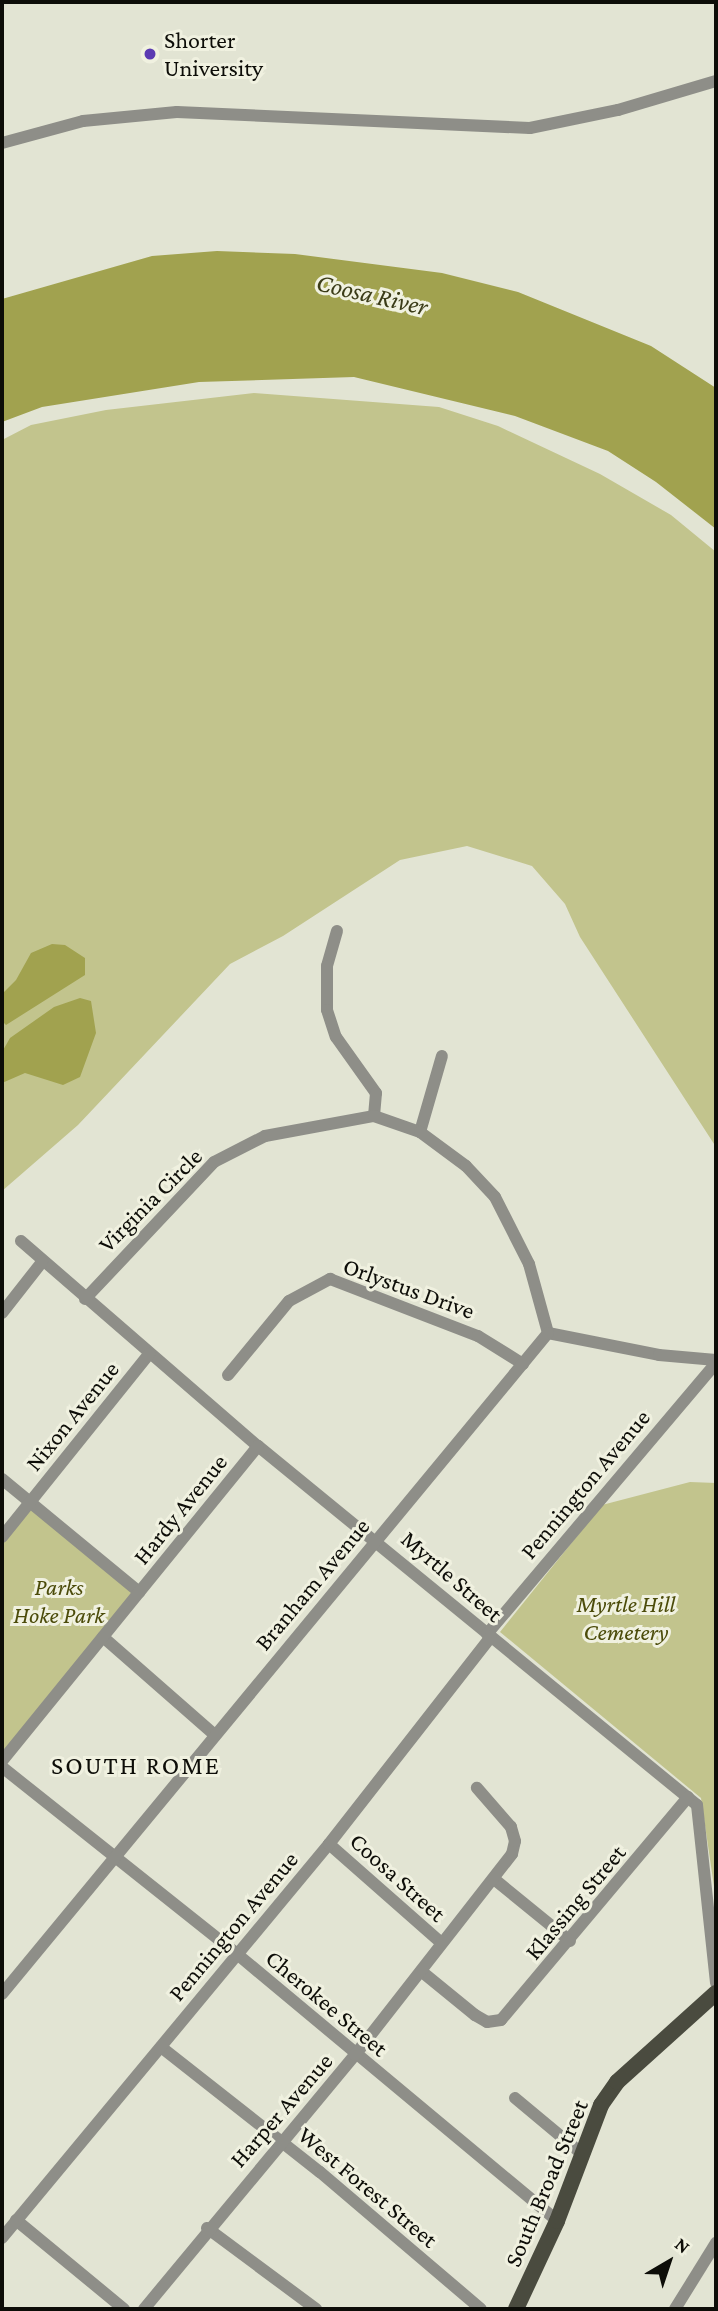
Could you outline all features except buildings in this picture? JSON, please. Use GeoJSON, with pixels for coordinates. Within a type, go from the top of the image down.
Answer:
{"type":"FeatureCollection","features":[{"type":"Feature","properties":{"kind":"main road","name":"South Broad Street"},"geometry":{"type":"LineString","coordinates":[[516,2309],[556,2221],[601,2105],[617,2082],[716,1993]]}},
{"type":"Feature","properties":{"kind":"street"},"geometry":{"type":"LineString","coordinates":[[2,143],[83,121],[177,112],[530,128],[590,117],[716,82]]}},
{"type":"Feature","properties":{"kind":"street"},"geometry":{"type":"LineString","coordinates":[[337,931],[327,966],[327,1010],[336,1037],[376,1093],[374,1116]]}},
{"type":"Feature","properties":{"kind":"street"},"geometry":{"type":"LineString","coordinates":[[420,1132],[442,1056]]}},
{"type":"Feature","properties":{"kind":"street","name":"Virginia Circle"},"geometry":{"type":"LineString","coordinates":[[85,1299],[214,1162],[265,1136],[374,1116],[420,1132],[466,1166],[495,1197],[529,1264],[548,1333]]}},
{"type":"Feature","properties":{"kind":"street","name":"Myrtle Street"},"geometry":{"type":"LineString","coordinates":[[20,1241],[258,1446],[377,1539],[489,1636],[688,1797]]}},
{"type":"Feature","properties":{"kind":"street"},"geometry":{"type":"LineString","coordinates":[[2,1313],[42,1262]]}},
{"type":"Feature","properties":{"kind":"street","name":"Orlystus Drive"},"geometry":{"type":"LineString","coordinates":[[228,1375],[289,1301],[330,1279],[478,1336],[523,1364]]}},
{"type":"Feature","properties":{"kind":"street"},"geometry":{"type":"LineString","coordinates":[[548,1333],[659,1355],[716,1362]]}},
{"type":"Feature","properties":{"kind":"street","name":"Branham Avenue"},"geometry":{"type":"LineString","coordinates":[[2,1994],[548,1333]]}},
{"type":"Feature","properties":{"kind":"street","name":"Nixon Avenue"},"geometry":{"type":"LineString","coordinates":[[2,1537],[149,1354]]}},
{"type":"Feature","properties":{"kind":"street","name":"Pennington Avenue"},"geometry":{"type":"LineString","coordinates":[[2,2238],[329,1844],[489,1636],[716,1362]]}},
{"type":"Feature","properties":{"kind":"street","name":"Hardy Avenue"},"geometry":{"type":"LineString","coordinates":[[2,1761],[258,1446]]}},
{"type":"Feature","properties":{"kind":"street"},"geometry":{"type":"LineString","coordinates":[[2,1479],[139,1592]]}},
{"type":"Feature","properties":{"kind":"street"},"geometry":{"type":"LineString","coordinates":[[103,1637],[215,1735]]}},
{"type":"Feature","properties":{"kind":"street","name":"Cherokee Street"},"geometry":{"type":"LineString","coordinates":[[2,1766],[113,1858],[237,1954],[556,2221]]}},
{"type":"Feature","properties":{"kind":"street","name":"Harper Avenue"},"geometry":{"type":"LineString","coordinates":[[144,2309],[207,2228],[355,2055],[421,1971],[440,1942],[498,1875],[515,1841],[511,1827],[477,1788]]}},
{"type":"Feature","properties":{"kind":"street"},"geometry":{"type":"LineString","coordinates":[[688,1797],[697,1805],[716,1983]]}},
{"type":"Feature","properties":{"kind":"street","name":"Klassing Street"},"geometry":{"type":"LineString","coordinates":[[421,1971],[486,2022],[501,2020],[570,1941],[688,1797]]}},
{"type":"Feature","properties":{"kind":"street","name":"Coosa Street"},"geometry":{"type":"LineString","coordinates":[[329,1844],[440,1942]]}},
{"type":"Feature","properties":{"kind":"street"},"geometry":{"type":"LineString","coordinates":[[498,1875],[570,1941]]}},
{"type":"Feature","properties":{"kind":"street","name":"West Forest Street"},"geometry":{"type":"LineString","coordinates":[[161,2048],[281,2143],[481,2309]]}},
{"type":"Feature","properties":{"kind":"street"},"geometry":{"type":"LineString","coordinates":[[514,2098],[581,2153]]}},
{"type":"Feature","properties":{"kind":"street"},"geometry":{"type":"LineString","coordinates":[[16,2220],[124,2309]]}},
{"type":"Feature","properties":{"kind":"street"},"geometry":{"type":"LineString","coordinates":[[207,2228],[316,2309]]}},
{"type":"Feature","properties":{"kind":"street"},"geometry":{"type":"LineString","coordinates":[[675,2309],[716,2243]]}},
{"type":"Feature","properties":{"kind":"green space"},"geometry":{"type":"Polygon","coordinates":[[[254,393],[439,407],[498,426],[600,474],[671,515],[716,552],[716,1147],[580,937],[565,904],[532,866],[467,846],[400,860],[283,936],[230,964],[78,1125],[2,1191],[2,440],[31,425],[106,410],[254,393]]]}},
{"type":"Feature","properties":{"kind":"green space","name":"Myrtle Hill Cemetery"},"geometry":{"type":"Polygon","coordinates":[[[690,1482],[716,1483],[716,1900],[701,1798],[500,1632],[602,1505],[690,1482]]]}},
{"type":"Feature","properties":{"kind":"green space","name":"Parks Hoke Park"},"geometry":{"type":"Polygon","coordinates":[[[30,1502],[139,1592],[2,1761],[2,1537],[30,1502]]]}},
{"type":"Feature","properties":{"kind":"water","name":"Coosa River"},"geometry":{"type":"Polygon","coordinates":[[[217,251],[295,254],[442,273],[518,292],[651,346],[716,388],[716,529],[656,482],[608,451],[515,416],[354,377],[199,382],[42,407],[2,422],[2,299],[152,256],[217,251]]]}},
{"type":"Feature","properties":{"kind":"water"},"geometry":{"type":"Polygon","coordinates":[[[52,944],[65,945],[85,958],[85,975],[6,1025],[2,1021],[2,994],[16,980],[31,953],[52,944]]]}},
{"type":"Feature","properties":{"kind":"water"},"geometry":{"type":"Polygon","coordinates":[[[80,998],[91,1001],[96,1033],[80,1077],[63,1085],[25,1073],[2,1083],[2,1052],[10,1038],[54,1007],[80,998]]]}},
{"type":"Feature","properties":{"kind":"place","name":"Shorter University"},"geometry":{"type":"Point","coordinates":[150,54]}},
{"type":"Feature","properties":{"kind":"district","name":"SOUTH ROME"},"geometry":{"type":"Point","coordinates":[136,1766]}}]}
